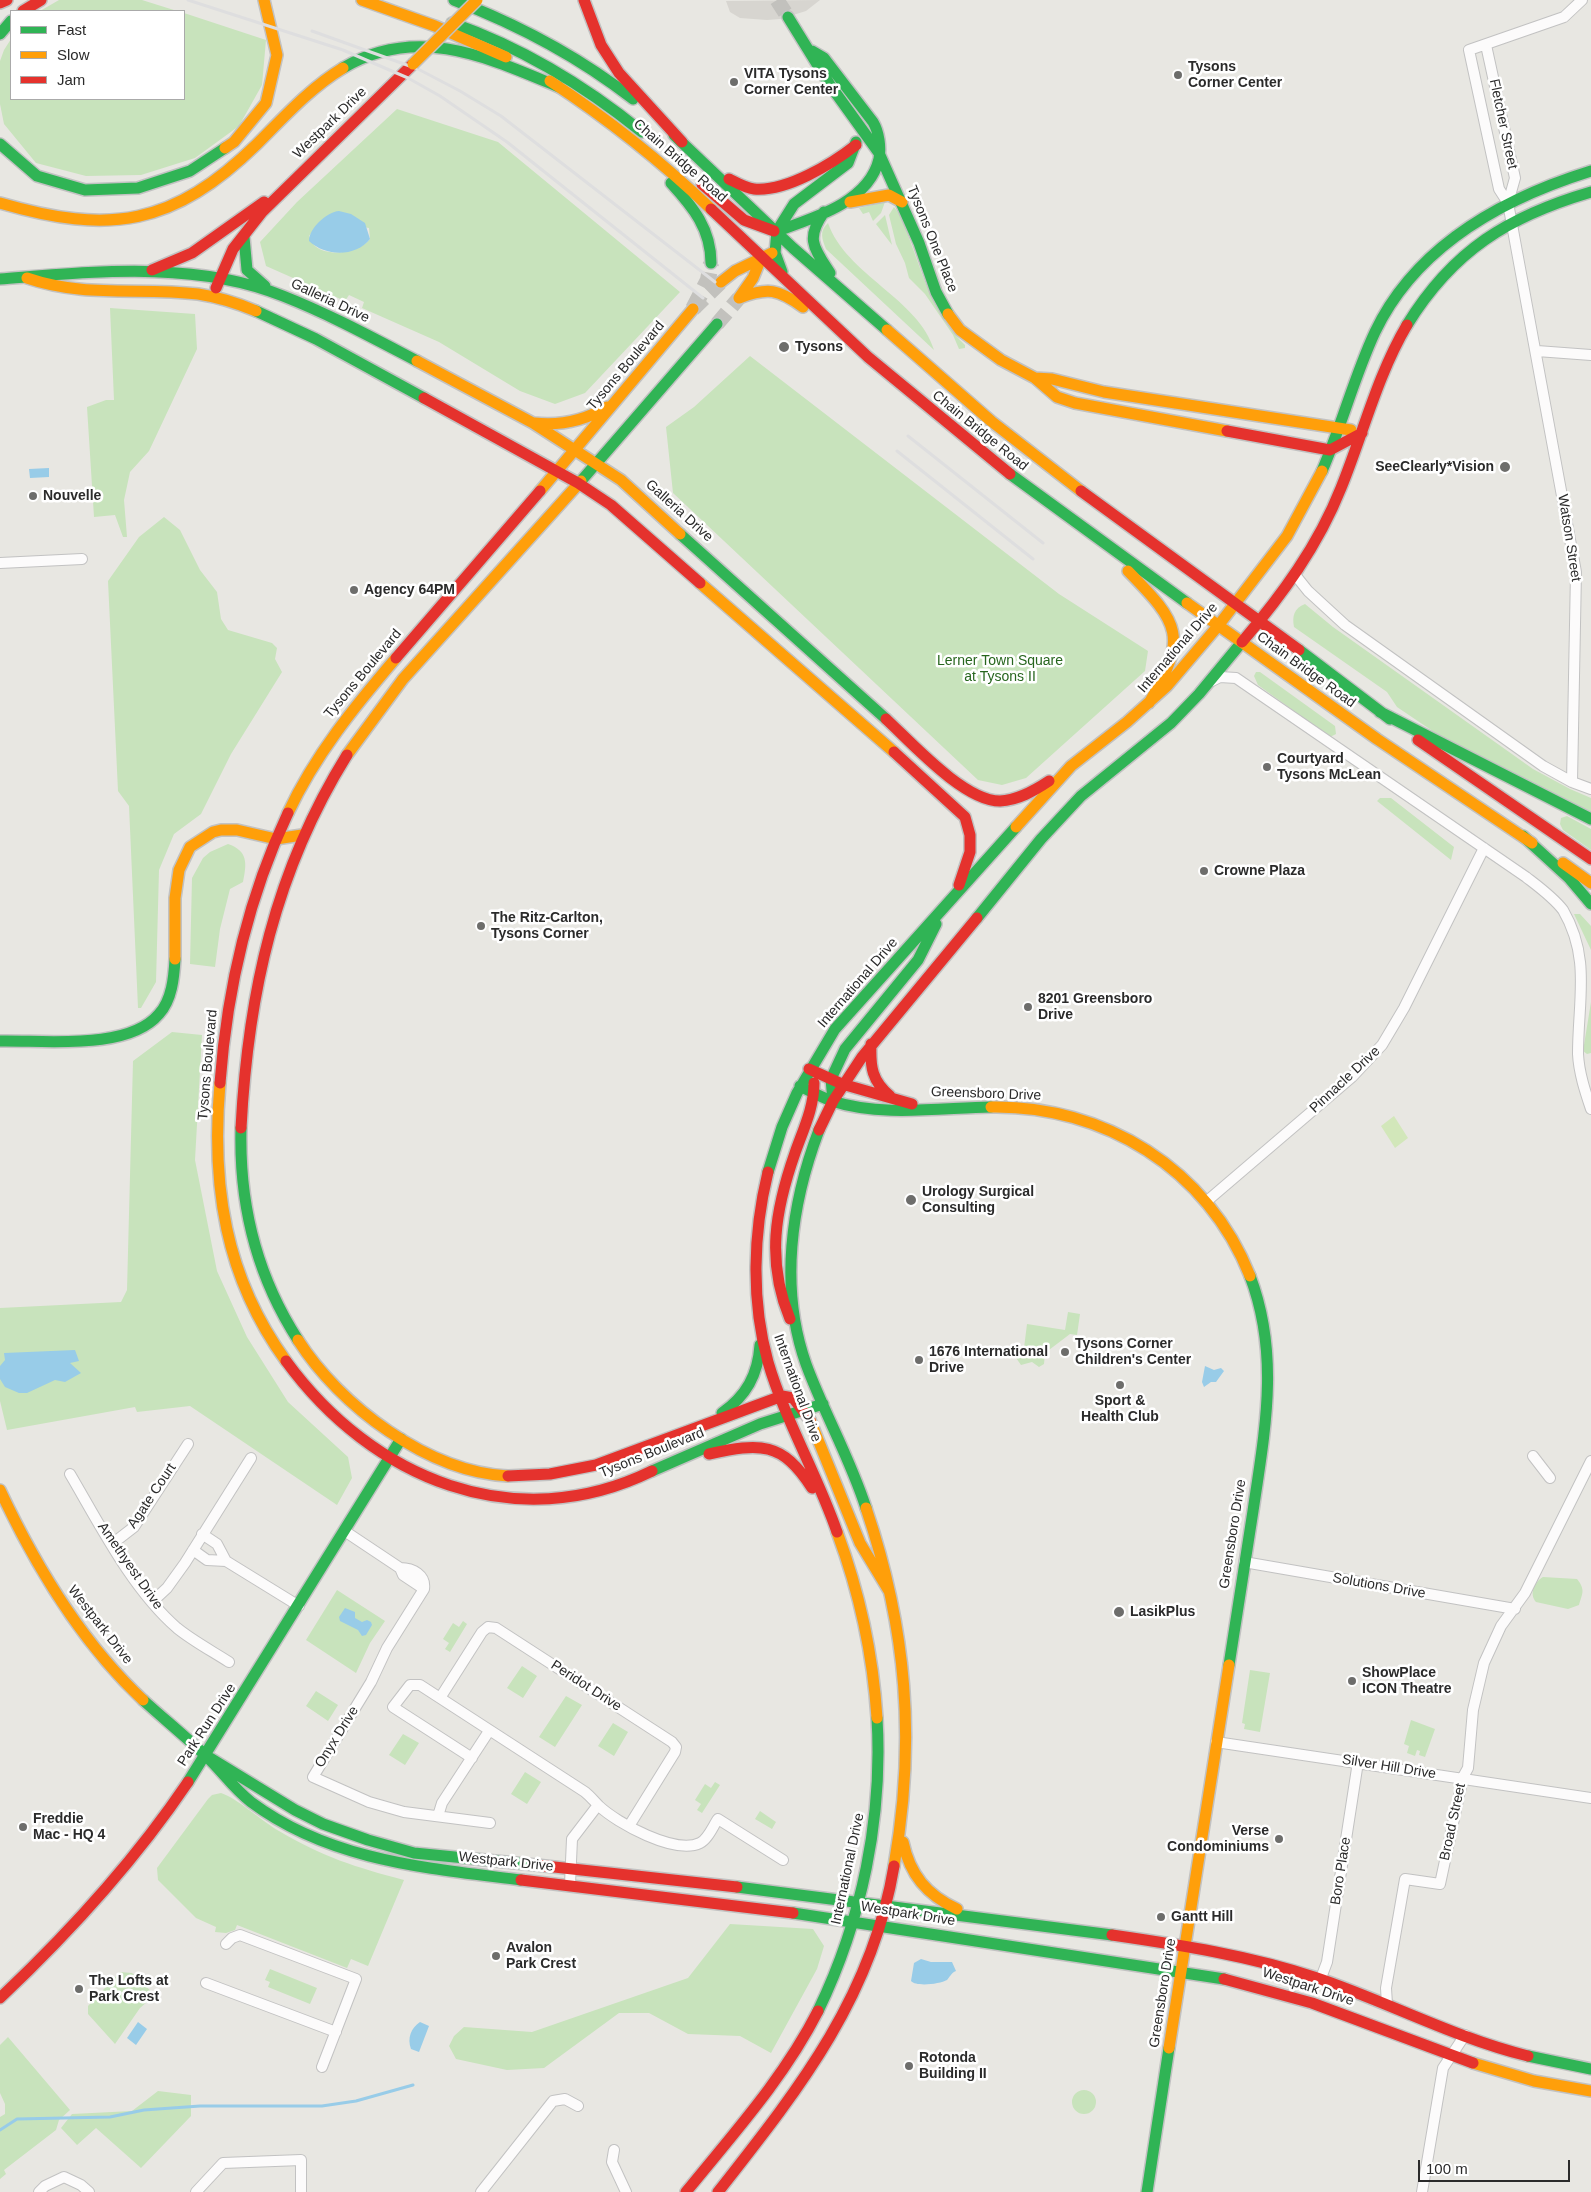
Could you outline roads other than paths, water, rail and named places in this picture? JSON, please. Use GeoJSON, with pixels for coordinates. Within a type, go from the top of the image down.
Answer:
{"type":"FeatureCollection","features":[{"type":"Feature","properties":{"kind":"main road"},"geometry":{"type":"LineString","coordinates":[[0,3],[7,0]]}},
{"type":"Feature","properties":{"kind":"main road"},"geometry":{"type":"LineString","coordinates":[[25,10],[40,0]]}},
{"type":"Feature","properties":{"kind":"main road"},"geometry":{"type":"LineString","coordinates":[[0,144],[8,156],[36,176],[67,187],[104,190],[129,188],[165,180],[203,165],[229,148],[250,127],[260,116],[272,90],[276,73],[278,42],[276,29],[264,0]]}},
{"type":"Feature","properties":{"kind":"main road","name":"Chain Bridge Road"},"geometry":{"type":"LineString","coordinates":[[362,0],[411,17],[483,46],[559,87],[632,138],[665,165],[868,357],[988,457],[1093,536],[1377,740],[1591,883]]}},
{"type":"Feature","properties":{"kind":"main road","name":"Chain Bridge Road"},"geometry":{"type":"LineString","coordinates":[[454,0],[480,10],[562,50],[617,85],[702,160],[838,288],[991,421],[1085,494],[1380,712],[1591,859]]}},
{"type":"Feature","properties":{"kind":"main road","name":"Westpark Drive"},"geometry":{"type":"LineString","coordinates":[[214,298],[219,278],[244,235],[279,191],[413,64],[477,0]]}},
{"type":"Feature","properties":{"kind":"main road"},"geometry":{"type":"LineString","coordinates":[[584,0],[601,45],[619,73],[682,142]]}},
{"type":"Feature","properties":{"kind":"main road"},"geometry":{"type":"LineString","coordinates":[[411,17],[441,19],[478,31],[514,47],[551,66],[654,141]]}},
{"type":"Feature","properties":{"kind":"main road","name":"Tysons One Place"},"geometry":{"type":"LineString","coordinates":[[788,17],[830,85],[879,153],[902,202],[936,292],[949,315],[973,341],[1001,360],[1035,378],[1057,397],[1076,403],[1330,450]]}},
{"type":"Feature","properties":{"kind":"main road"},"geometry":{"type":"LineString","coordinates":[[0,34],[10,22]]}},
{"type":"Feature","properties":{"kind":"main road"},"geometry":{"type":"LineString","coordinates":[[0,203],[48,218],[74,222],[115,222],[165,210],[193,196],[222,175],[303,98],[340,67],[358,59],[393,49],[420,46],[464,51],[500,62],[559,87]]}},
{"type":"Feature","properties":{"kind":"main road","name":"Tysons One Place"},"geometry":{"type":"LineString","coordinates":[[810,50],[824,58],[876,128],[879,153]]}},
{"type":"Feature","properties":{"kind":"main road"},"geometry":{"type":"LineString","coordinates":[[784,277],[775,252],[776,231],[794,204],[847,164],[854,154],[856,145],[851,125],[830,85]]}},
{"type":"Feature","properties":{"kind":"main road"},"geometry":{"type":"LineString","coordinates":[[632,138],[699,216],[710,239],[711,263]]}},
{"type":"Feature","properties":{"kind":"main road"},"geometry":{"type":"LineString","coordinates":[[702,160],[743,187],[758,189],[777,186],[810,173],[845,155],[856,145]]}},
{"type":"Feature","properties":{"kind":"main road"},"geometry":{"type":"LineString","coordinates":[[846,202],[869,182],[876,168],[879,153]]}},
{"type":"Feature","properties":{"kind":"main road"},"geometry":{"type":"LineString","coordinates":[[669,155],[728,208],[760,228],[776,231],[846,202],[889,195],[902,202]]}},
{"type":"Feature","properties":{"kind":"main road","name":"International Drive"},"geometry":{"type":"LineString","coordinates":[[686,2192],[773,2082],[796,2049],[835,1976],[858,1901],[874,1823],[879,1740],[870,1655],[828,1506],[788,1413],[763,1345],[760,1328],[757,1279],[758,1226],[762,1197],[778,1138],[800,1086],[838,1026],[1071,766],[1149,703],[1167,686],[1236,604],[1274,554],[1300,515],[1320,476],[1377,330],[1413,278],[1453,239],[1508,203],[1528,192],[1562,179],[1591,171]]}},
{"type":"Feature","properties":{"kind":"main road"},"geometry":{"type":"LineString","coordinates":[[143,272],[192,253],[279,191]]}},
{"type":"Feature","properties":{"kind":"main road","name":"International Drive"},"geometry":{"type":"LineString","coordinates":[[718,2192],[804,2082],[826,2047],[858,1986],[881,1925],[901,1834],[906,1774],[906,1708],[900,1638],[871,1519],[858,1484],[807,1366],[797,1331],[791,1271],[797,1206],[811,1151],[832,1101],[836,1081],[871,1044],[1065,813],[1102,777],[1170,724],[1260,622],[1296,576],[1333,507],[1391,355],[1407,324],[1444,275],[1512,221],[1556,202],[1591,192]]}},
{"type":"Feature","properties":{"kind":"main road"},"geometry":{"type":"LineString","coordinates":[[750,206],[760,228],[762,256],[753,278],[739,298],[769,289],[783,292],[868,357]]}},
{"type":"Feature","properties":{"kind":"main road"},"geometry":{"type":"LineString","coordinates":[[824,212],[813,225],[812,236],[815,250],[838,288]]}},
{"type":"Feature","properties":{"kind":"main road"},"geometry":{"type":"LineString","coordinates":[[244,235],[243,259],[247,272],[260,284],[282,295]]}},
{"type":"Feature","properties":{"kind":"main road"},"geometry":{"type":"LineString","coordinates":[[721,282],[762,256],[794,248]]}},
{"type":"Feature","properties":{"kind":"main road"},"geometry":{"type":"LineString","coordinates":[[0,279],[27,278],[56,273],[143,272],[219,278]]}},
{"type":"Feature","properties":{"kind":"main road"},"geometry":{"type":"LineString","coordinates":[[27,278],[49,287],[72,291],[165,292],[214,298],[277,319],[578,483],[618,511],[868,728],[965,817],[970,828],[971,855],[952,900]]}},
{"type":"Feature","properties":{"kind":"main road","name":"Galleria Drive"},"geometry":{"type":"LineString","coordinates":[[219,278],[282,295],[360,331],[533,423],[596,462],[621,480],[656,510],[949,776],[973,795],[996,801],[1017,800],[1071,766]]}},
{"type":"Feature","properties":{"kind":"main road","name":"Tysons Boulevard"},"geometry":{"type":"LineString","coordinates":[[693,309],[617,401],[334,732],[293,800],[251,903],[234,970],[220,1073],[217,1146],[221,1209],[235,1261],[271,1343],[306,1389],[358,1438],[389,1460],[425,1478],[468,1492],[543,1500],[612,1488],[788,1413],[823,1404]]}},
{"type":"Feature","properties":{"kind":"main road","name":"Tysons Boulevard"},"geometry":{"type":"LineString","coordinates":[[717,324],[657,399],[596,462],[390,695],[351,747],[302,835],[289,864],[272,914],[258,971],[251,1014],[240,1147],[243,1197],[252,1240],[268,1285],[284,1318],[304,1350],[328,1380],[356,1407],[401,1439],[439,1458],[484,1472],[525,1476],[586,1468],[782,1396]]}},
{"type":"Feature","properties":{"kind":"main road"},"geometry":{"type":"LineString","coordinates":[[1035,378],[1052,379],[1104,392],[1362,433]]}},
{"type":"Feature","properties":{"kind":"main road"},"geometry":{"type":"LineString","coordinates":[[533,423],[559,425],[576,422],[592,416],[617,401]]}},
{"type":"Feature","properties":{"kind":"main road"},"geometry":{"type":"LineString","coordinates":[[1330,450],[1362,433]]}},
{"type":"Feature","properties":{"kind":"main road"},"geometry":{"type":"LineString","coordinates":[[1093,536],[1146,589],[1171,620],[1176,645],[1175,655],[1169,673],[1149,703]]}},
{"type":"Feature","properties":{"kind":"main road"},"geometry":{"type":"LineString","coordinates":[[1380,712],[1591,819]]}},
{"type":"Feature","properties":{"kind":"main road"},"geometry":{"type":"LineString","coordinates":[[0,1041],[113,1037],[135,1031],[156,1018],[164,1010],[171,993],[178,875],[186,853],[202,837],[224,829],[241,829],[276,839],[302,835]]}},
{"type":"Feature","properties":{"kind":"main road"},"geometry":{"type":"LineString","coordinates":[[1523,836],[1569,878],[1591,904]]}},
{"type":"Feature","properties":{"kind":"main road"},"geometry":{"type":"LineString","coordinates":[[276,839],[289,864]]}},
{"type":"Feature","properties":{"kind":"main road"},"geometry":{"type":"LineString","coordinates":[[836,1081],[845,1049],[918,960],[940,912]]}},
{"type":"Feature","properties":{"kind":"main road"},"geometry":{"type":"LineString","coordinates":[[871,1044],[871,1072],[873,1079],[880,1088],[896,1100]]}},
{"type":"Feature","properties":{"kind":"main road"},"geometry":{"type":"LineString","coordinates":[[797,1331],[786,1311],[776,1282],[776,1230],[783,1185],[808,1117],[814,1092],[814,1084],[809,1069]]}},
{"type":"Feature","properties":{"kind":"main road","name":"Greensboro Drive"},"geometry":{"type":"LineString","coordinates":[[809,1069],[836,1081],[922,1108]]}},
{"type":"Feature","properties":{"kind":"main road","name":"Greensboro Drive"},"geometry":{"type":"LineString","coordinates":[[800,1086],[832,1101],[890,1110],[1015,1108],[1050,1111],[1112,1130],[1153,1153],[1187,1181],[1207,1201],[1222,1222],[1247,1266],[1262,1312],[1267,1339],[1269,1392],[1261,1456],[1147,2192]]}},
{"type":"Feature","properties":{"kind":"main road"},"geometry":{"type":"LineString","coordinates":[[702,1425],[733,1405],[752,1382],[758,1365],[760,1328]]}},
{"type":"Feature","properties":{"kind":"main road"},"geometry":{"type":"LineString","coordinates":[[782,1396],[793,1398],[813,1425],[860,1543],[889,1591]]}},
{"type":"Feature","properties":{"kind":"main road","name":"Park Run Drive"},"geometry":{"type":"LineString","coordinates":[[0,1998],[42,1959],[106,1890],[152,1833],[206,1756],[346,1532],[401,1439]]}},
{"type":"Feature","properties":{"kind":"main road"},"geometry":{"type":"LineString","coordinates":[[671,1463],[735,1448],[762,1447],[776,1451],[790,1458],[798,1466],[839,1541]]}},
{"type":"Feature","properties":{"kind":"main road","name":"Westpark Drive"},"geometry":{"type":"LineString","coordinates":[[0,1490],[30,1550],[52,1587],[106,1661],[156,1712],[206,1756],[226,1780],[274,1817],[298,1831],[352,1853],[410,1866],[853,1920],[1182,1971],[1283,1993],[1452,2056],[1534,2080],[1591,2090]]}},
{"type":"Feature","properties":{"kind":"main road","name":"Westpark Drive"},"geometry":{"type":"LineString","coordinates":[[206,1756],[231,1768],[296,1811],[326,1826],[381,1845],[414,1853],[858,1901],[1185,1947],[1269,1963],[1321,1978],[1465,2035],[1532,2058],[1591,2068]]}},
{"type":"Feature","properties":{"kind":"main road"},"geometry":{"type":"LineString","coordinates":[[901,1834],[909,1864],[921,1886],[938,1901],[977,1917]]}},
{"type":"Feature","properties":{"kind":"street"},"geometry":{"type":"LineString","coordinates":[[1486,45],[1564,17],[1578,1]]}},
{"type":"Feature","properties":{"kind":"street","name":"Fletcher Street"},"geometry":{"type":"LineString","coordinates":[[1508,203],[1515,178],[1486,45],[1469,50],[1499,189],[1508,203],[1536,351]]}},
{"type":"Feature","properties":{"kind":"street"},"geometry":{"type":"LineString","coordinates":[[1536,351],[1591,355]]}},
{"type":"Feature","properties":{"kind":"street","name":"Watson Street"},"geometry":{"type":"LineString","coordinates":[[1536,351],[1576,572],[1572,782]]}},
{"type":"Feature","properties":{"kind":"street"},"geometry":{"type":"LineString","coordinates":[[0,563],[82,559]]}},
{"type":"Feature","properties":{"kind":"street"},"geometry":{"type":"LineString","coordinates":[[1296,576],[1345,625],[1543,766],[1591,790]]}},
{"type":"Feature","properties":{"kind":"street"},"geometry":{"type":"LineString","coordinates":[[1207,684],[1220,677],[1236,678],[1484,848],[1551,897],[1563,909],[1579,937],[1586,968],[1578,1055],[1582,1081],[1591,1109]]}},
{"type":"Feature","properties":{"kind":"street","name":"Pinnacle Drive"},"geometry":{"type":"LineString","coordinates":[[1207,1201],[1352,1077],[1382,1045],[1404,1008],[1484,848]]}},
{"type":"Feature","properties":{"kind":"street","name":"Agate Court"},"geometry":{"type":"LineString","coordinates":[[112,1544],[134,1527],[188,1444]]}},
{"type":"Feature","properties":{"kind":"street"},"geometry":{"type":"LineString","coordinates":[[1533,1456],[1550,1478]]}},
{"type":"Feature","properties":{"kind":"street"},"geometry":{"type":"LineString","coordinates":[[153,1601],[167,1588],[251,1458]]}},
{"type":"Feature","properties":{"kind":"street","name":"Broad Street"},"geometry":{"type":"LineString","coordinates":[[1387,2004],[1386,1988],[1405,1879],[1440,1884],[1462,1778],[1468,1768],[1473,1710],[1484,1663],[1501,1626],[1525,1593],[1591,1461]]}},
{"type":"Feature","properties":{"kind":"street","name":"Amethyest Drive"},"geometry":{"type":"LineString","coordinates":[[70,1474],[112,1544],[153,1601],[179,1629],[229,1662]]}},
{"type":"Feature","properties":{"kind":"street","name":"Onyx Drive"},"geometry":{"type":"LineString","coordinates":[[346,1532],[400,1568],[408,1568],[421,1575],[424,1579],[424,1589],[388,1648],[371,1682],[313,1777],[369,1802],[404,1812],[490,1823]]}},
{"type":"Feature","properties":{"kind":"street"},"geometry":{"type":"LineString","coordinates":[[202,1534],[217,1544],[226,1560],[298,1606]]}},
{"type":"Feature","properties":{"kind":"street"},"geometry":{"type":"LineString","coordinates":[[193,1550],[207,1560],[226,1560]]}},
{"type":"Feature","properties":{"kind":"street","name":"Solutions Drive"},"geometry":{"type":"LineString","coordinates":[[1244,1562],[1515,1609]]}},
{"type":"Feature","properties":{"kind":"street","name":"Peridot Drive"},"geometry":{"type":"LineString","coordinates":[[440,1698],[482,1632],[488,1627],[496,1628],[672,1742],[676,1747],[675,1752],[629,1826]]}},
{"type":"Feature","properties":{"kind":"street"},"geometry":{"type":"LineString","coordinates":[[472,1758],[393,1707],[410,1685],[420,1685],[586,1792],[598,1805],[629,1826],[660,1840],[690,1845],[702,1842],[718,1819],[783,1860]]}},
{"type":"Feature","properties":{"kind":"street"},"geometry":{"type":"LineString","coordinates":[[438,1816],[442,1803],[489,1731]]}},
{"type":"Feature","properties":{"kind":"street","name":"Silver Hill Drive"},"geometry":{"type":"LineString","coordinates":[[1216,1742],[1591,1798]]}},
{"type":"Feature","properties":{"kind":"street","name":"Boro Place"},"geometry":{"type":"LineString","coordinates":[[1321,1978],[1327,1962],[1358,1762]]}},
{"type":"Feature","properties":{"kind":"street"},"geometry":{"type":"LineString","coordinates":[[570,1884],[572,1839],[598,1805]]}},
{"type":"Feature","properties":{"kind":"street"},"geometry":{"type":"LineString","coordinates":[[226,1944],[232,1938],[240,1935],[356,1979],[322,2067]]}},
{"type":"Feature","properties":{"kind":"street"},"geometry":{"type":"LineString","coordinates":[[206,1983],[336,2032]]}},
{"type":"Feature","properties":{"kind":"street"},"geometry":{"type":"LineString","coordinates":[[1422,2192],[1443,2068],[1465,2035]]}},
{"type":"Feature","properties":{"kind":"street"},"geometry":{"type":"LineString","coordinates":[[481,2192],[553,2101],[565,2099],[578,2106]]}},
{"type":"Feature","properties":{"kind":"street"},"geometry":{"type":"LineString","coordinates":[[614,2150],[612,2162],[626,2192]]}},
{"type":"Feature","properties":{"kind":"street"},"geometry":{"type":"LineString","coordinates":[[196,2192],[223,2164],[301,2160],[301,2192]]}},
{"type":"Feature","properties":{"kind":"street"},"geometry":{"type":"LineString","coordinates":[[39,2192],[45,2186],[64,2177],[81,2185],[89,2192]]}},
{"type":"Feature","properties":{"kind":"water"},"geometry":{"type":"Polygon","coordinates":[[[339,211],[351,214],[365,223],[370,239],[357,249],[341,253],[324,250],[309,241],[315,226],[329,214],[339,211]]]}},
{"type":"Feature","properties":{"kind":"water"},"geometry":{"type":"Polygon","coordinates":[[[49,468],[49,477],[30,478],[29,469],[49,468]]]}},
{"type":"Feature","properties":{"kind":"water"},"geometry":{"type":"Polygon","coordinates":[[[75,1350],[79,1361],[70,1363],[81,1373],[65,1382],[55,1380],[27,1393],[19,1393],[5,1387],[0,1379],[0,1366],[5,1360],[4,1353],[75,1350]]]}},
{"type":"Feature","properties":{"kind":"water"},"geometry":{"type":"Polygon","coordinates":[[[1205,1366],[1214,1370],[1221,1368],[1224,1371],[1216,1382],[1211,1382],[1204,1387],[1202,1382],[1205,1366]]]}},
{"type":"Feature","properties":{"kind":"water"},"geometry":{"type":"Polygon","coordinates":[[[345,1608],[355,1612],[355,1618],[362,1622],[367,1620],[371,1622],[372,1625],[366,1635],[362,1636],[358,1630],[340,1621],[339,1617],[345,1608]]]}},
{"type":"Feature","properties":{"kind":"water"},"geometry":{"type":"Polygon","coordinates":[[[921,1959],[931,1962],[952,1962],[956,1971],[947,1980],[934,1984],[914,1983],[911,1981],[914,1963],[921,1959]]]}},
{"type":"Feature","properties":{"kind":"water"},"geometry":{"type":"Polygon","coordinates":[[[138,2022],[147,2029],[136,2045],[127,2038],[138,2022]]]}},
{"type":"Feature","properties":{"kind":"water"},"geometry":{"type":"Polygon","coordinates":[[[420,2022],[429,2026],[419,2052],[411,2049],[409,2041],[412,2030],[420,2022]]]}},
{"type":"Feature","properties":{"kind":"waterway"},"geometry":{"type":"LineString","coordinates":[[0,2130],[17,2119],[110,2117],[144,2110],[200,2106],[322,2106],[356,2101],[413,2085]]}},
{"type":"Feature","properties":{"kind":"tunnel"},"geometry":{"type":"LineString","coordinates":[[777,0],[788,17]]}},
{"type":"Feature","properties":{"kind":"tunnel"},"geometry":{"type":"LineString","coordinates":[[693,309],[708,280],[711,263]]}},
{"type":"Feature","properties":{"kind":"tunnel"},"geometry":{"type":"LineString","coordinates":[[693,309],[721,282]]}},
{"type":"Feature","properties":{"kind":"tunnel"},"geometry":{"type":"LineString","coordinates":[[717,324],[739,298]]}},
{"type":"Feature","properties":{"kind":"railway"},"geometry":{"type":"LineString","coordinates":[[188,0],[343,50],[408,78],[440,96],[507,142],[703,298]]}},
{"type":"Feature","properties":{"kind":"railway"},"geometry":{"type":"LineString","coordinates":[[312,31],[418,69],[460,91],[501,116],[715,282]]}},
{"type":"Feature","properties":{"kind":"railway"},"geometry":{"type":"LineString","coordinates":[[908,436],[1043,543]]}},
{"type":"Feature","properties":{"kind":"railway"},"geometry":{"type":"LineString","coordinates":[[897,451],[1033,559]]}},
{"type":"Feature","properties":{"kind":"place","name":"Tysons Corner Center"},"geometry":{"type":"Point","coordinates":[1178,75]}},
{"type":"Feature","properties":{"kind":"place","name":"VITA Tysons Corner Center"},"geometry":{"type":"Point","coordinates":[734,82]}},
{"type":"Feature","properties":{"kind":"place","name":"Tysons"},"geometry":{"type":"Point","coordinates":[784,347]}},
{"type":"Feature","properties":{"kind":"place","name":"SeeClearly*Vision"},"geometry":{"type":"Point","coordinates":[1505,467]}},
{"type":"Feature","properties":{"kind":"place","name":"Nouvelle"},"geometry":{"type":"Point","coordinates":[33,496]}},
{"type":"Feature","properties":{"kind":"place","name":"Agency 64PM"},"geometry":{"type":"Point","coordinates":[354,590]}},
{"type":"Feature","properties":{"kind":"place","name":"Courtyard Tysons McLean"},"geometry":{"type":"Point","coordinates":[1267,767]}},
{"type":"Feature","properties":{"kind":"place","name":"Crowne Plaza"},"geometry":{"type":"Point","coordinates":[1204,871]}},
{"type":"Feature","properties":{"kind":"place","name":"The Ritz-Carlton, Tysons Corner"},"geometry":{"type":"Point","coordinates":[481,926]}},
{"type":"Feature","properties":{"kind":"place","name":"8201 Greensboro Drive"},"geometry":{"type":"Point","coordinates":[1028,1007]}},
{"type":"Feature","properties":{"kind":"place","name":"Urology Surgical Consulting"},"geometry":{"type":"Point","coordinates":[911,1200]}},
{"type":"Feature","properties":{"kind":"place","name":"Tysons Corner Children's Center"},"geometry":{"type":"Point","coordinates":[1065,1352]}},
{"type":"Feature","properties":{"kind":"place","name":"1676 International Drive"},"geometry":{"type":"Point","coordinates":[919,1360]}},
{"type":"Feature","properties":{"kind":"place","name":"Sport & Health Club"},"geometry":{"type":"Point","coordinates":[1120,1385]}},
{"type":"Feature","properties":{"kind":"place","name":"LasikPlus"},"geometry":{"type":"Point","coordinates":[1119,1612]}},
{"type":"Feature","properties":{"kind":"place","name":"ShowPlace ICON Theatre"},"geometry":{"type":"Point","coordinates":[1352,1681]}},
{"type":"Feature","properties":{"kind":"place","name":"Freddie Mac - HQ 4"},"geometry":{"type":"Point","coordinates":[23,1827]}},
{"type":"Feature","properties":{"kind":"place","name":"Verse Condominiums"},"geometry":{"type":"Point","coordinates":[1279,1839]}},
{"type":"Feature","properties":{"kind":"place","name":"Gantt Hill"},"geometry":{"type":"Point","coordinates":[1161,1917]}},
{"type":"Feature","properties":{"kind":"place","name":"Avalon Park Crest"},"geometry":{"type":"Point","coordinates":[496,1956]}},
{"type":"Feature","properties":{"kind":"place","name":"The Lofts at Park Crest"},"geometry":{"type":"Point","coordinates":[79,1989]}},
{"type":"Feature","properties":{"kind":"place","name":"Rotonda Building II"},"geometry":{"type":"Point","coordinates":[909,2066]}},
{"type":"Feature","properties":{"kind":"park label","name":"Lerner Town Square at Tysons II"},"geometry":{"type":"Point","coordinates":[1000,670]}}]}
